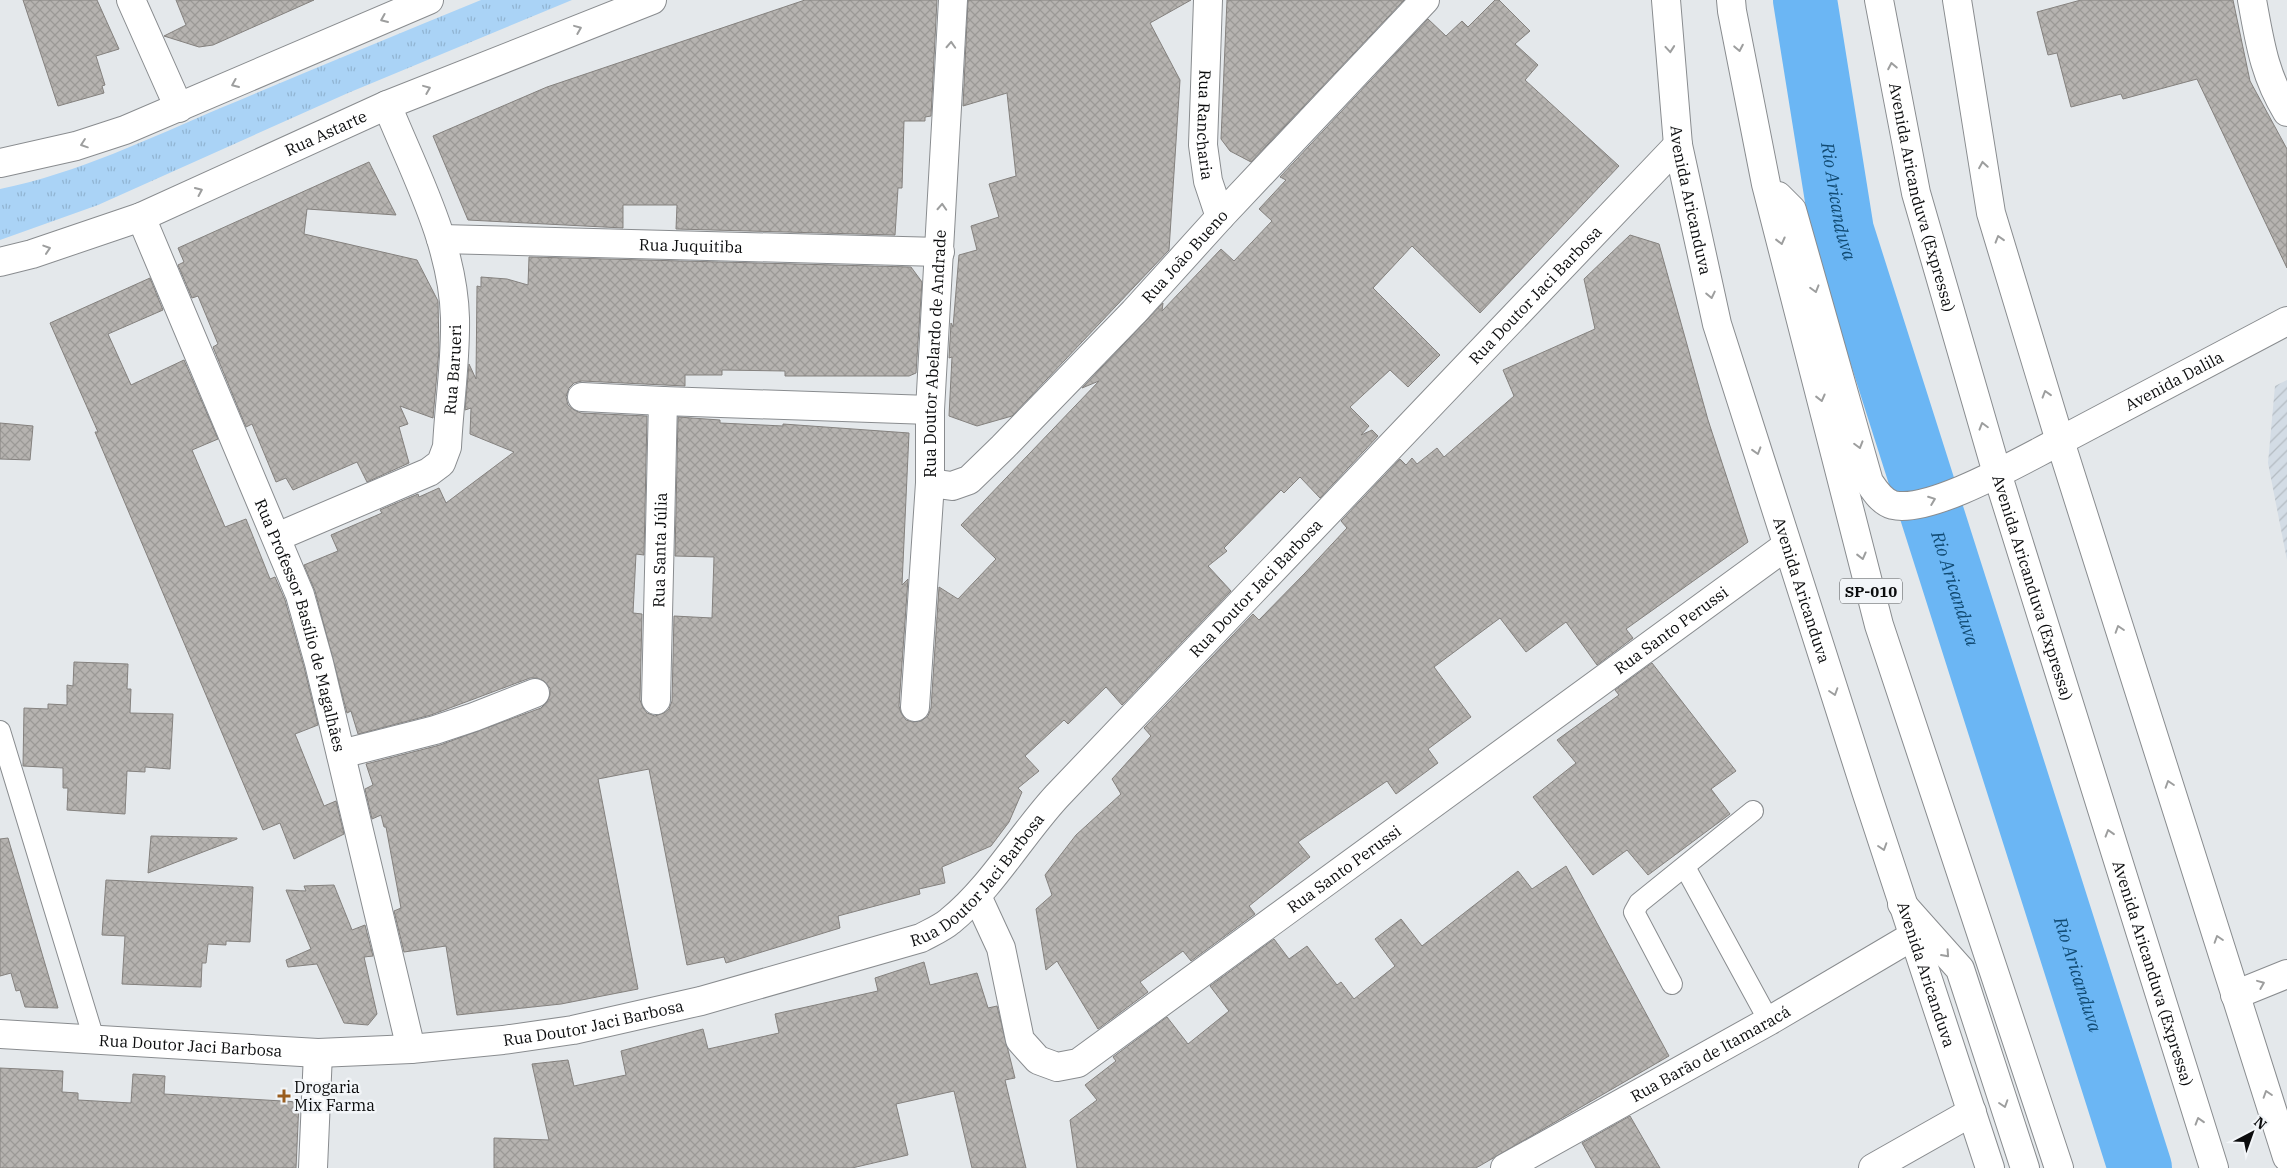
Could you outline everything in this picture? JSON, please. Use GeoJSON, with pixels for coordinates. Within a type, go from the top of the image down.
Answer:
{"type":"FeatureCollection","features":[{"type":"Feature","properties":{"kind":"main road"},"geometry":{"type":"LineString","coordinates":[[131,0],[179,108]]}},
{"type":"Feature","properties":{"kind":"main road"},"geometry":{"type":"LineString","coordinates":[[0,163],[76,146],[179,108],[428,0]]}},
{"type":"Feature","properties":{"kind":"main road","name":"Rua Astarte"},"geometry":{"type":"LineString","coordinates":[[0,262],[32,254],[141,217],[387,105],[652,0]]}},
{"type":"Feature","properties":{"kind":"main road","name":"Rua Doutor Abelardo de Andrade"},"geometry":{"type":"LineString","coordinates":[[915,707],[930,483],[930,410],[953,0]]}},
{"type":"Feature","properties":{"kind":"main road","name":"Rua Rancharia"},"geometry":{"type":"LineString","coordinates":[[1208,0],[1203,145],[1208,180],[1220,218]]}},
{"type":"Feature","properties":{"kind":"main road","name":"Rua João Bueno"},"geometry":{"type":"LineString","coordinates":[[930,483],[952,486],[969,480],[1054,396],[1425,0]]}},
{"type":"Feature","properties":{"kind":"main road","name":"Avenida Aricanduva"},"geometry":{"type":"LineString","coordinates":[[1666,0],[1678,145],[1717,324],[1786,546],[1990,1168]]}},
{"type":"Feature","properties":{"kind":"main road","name":"SP-010"},"geometry":{"type":"LineString","coordinates":[[1732,0],[1732,11],[1766,184],[1879,625],[2059,1168]]}},
{"type":"Feature","properties":{"kind":"main road","name":"Avenida Aricanduva (Expressa)"},"geometry":{"type":"LineString","coordinates":[[1880,0],[1916,194],[1997,473],[2214,1168]]}},
{"type":"Feature","properties":{"kind":"main road"},"geometry":{"type":"LineString","coordinates":[[1957,0],[1991,213],[2060,441],[2287,1157]]}},
{"type":"Feature","properties":{"kind":"main road"},"geometry":{"type":"LineString","coordinates":[[2252,0],[2262,55],[2273,88],[2287,112]]}},
{"type":"Feature","properties":{"kind":"main road","name":"Rua Barueri"},"geometry":{"type":"LineString","coordinates":[[276,538],[429,472],[441,463],[447,448],[455,318],[441,239],[387,105]]}},
{"type":"Feature","properties":{"kind":"main road","name":"Rua Doutor Jaci Barbosa"},"geometry":{"type":"LineString","coordinates":[[0,1034],[318,1053],[411,1049],[573,1030],[701,1002],[921,938],[949,922],[977,896],[1033,822],[1057,796],[1678,145]]}},
{"type":"Feature","properties":{"kind":"main road","name":"Avenida Dalila"},"geometry":{"type":"LineString","coordinates":[[1766,184],[1792,210],[1869,482],[1878,495],[1891,505],[1915,506],[1971,486],[2287,321]]}},
{"type":"Feature","properties":{"kind":"main road","name":"Rua Professor Basílio de Magalhães"},"geometry":{"type":"LineString","coordinates":[[141,217],[300,594],[319,663],[411,1049]]}},
{"type":"Feature","properties":{"kind":"main road","name":"Rua Juquitiba"},"geometry":{"type":"LineString","coordinates":[[441,239],[940,252]]}},
{"type":"Feature","properties":{"kind":"main road"},"geometry":{"type":"LineString","coordinates":[[582,397],[930,410]]}},
{"type":"Feature","properties":{"kind":"main road","name":"Rua Santa Júlia"},"geometry":{"type":"LineString","coordinates":[[656,700],[663,401]]}},
{"type":"Feature","properties":{"kind":"main road","name":"Rua Santo Perussi"},"geometry":{"type":"LineString","coordinates":[[977,896],[1002,948],[1020,1040],[1038,1060],[1057,1067],[1078,1063],[1786,546]]}},
{"type":"Feature","properties":{"kind":"main road"},"geometry":{"type":"LineString","coordinates":[[341,754],[450,725],[535,693]]}},
{"type":"Feature","properties":{"kind":"main road"},"geometry":{"type":"LineString","coordinates":[[1902,904],[1960,969],[2025,1168]]}},
{"type":"Feature","properties":{"kind":"main road","name":"Rua Barão de Itamaracá"},"geometry":{"type":"LineString","coordinates":[[1505,1168],[1769,1021],[1913,936]]}},
{"type":"Feature","properties":{"kind":"main road"},"geometry":{"type":"LineString","coordinates":[[2236,995],[2287,974]]}},
{"type":"Feature","properties":{"kind":"main road"},"geometry":{"type":"LineString","coordinates":[[313,1168],[318,1053]]}},
{"type":"Feature","properties":{"kind":"main road"},"geometry":{"type":"LineString","coordinates":[[1873,1168],[1972,1112]]}},
{"type":"Feature","properties":{"kind":"lane"},"geometry":{"type":"LineString","coordinates":[[0,731],[94,1040]]}},
{"type":"Feature","properties":{"kind":"lane"},"geometry":{"type":"LineString","coordinates":[[1672,984],[1634,912],[1639,903],[1753,811]]}},
{"type":"Feature","properties":{"kind":"lane"},"geometry":{"type":"LineString","coordinates":[[1685,867],[1769,1021]]}},
{"type":"Feature","properties":{"kind":"shaded area"},"geometry":{"type":"Polygon","coordinates":[[[2287,380],[2287,560],[2268,463],[2275,386],[2287,380]]]}},
{"type":"Feature","properties":{"kind":"green space"},"geometry":{"type":"Polygon","coordinates":[[[481,0],[572,0],[348,93],[98,205],[0,240],[0,189],[57,174],[113,154],[481,0]]]}},
{"type":"Feature","properties":{"kind":"building"},"geometry":{"type":"Polygon","coordinates":[[[23,0],[97,0],[119,49],[96,56],[105,85],[102,86],[104,93],[58,106],[23,0]]]}},
{"type":"Feature","properties":{"kind":"building"},"geometry":{"type":"Polygon","coordinates":[[[176,0],[314,0],[213,45],[199,47],[164,36],[186,25],[176,0]]]}},
{"type":"Feature","properties":{"kind":"building"},"geometry":{"type":"Polygon","coordinates":[[[805,0],[937,0],[931,116],[925,117],[925,121],[904,121],[902,188],[898,188],[895,235],[676,229],[677,205],[623,205],[623,228],[468,220],[433,136],[547,87],[805,0]]]}},
{"type":"Feature","properties":{"kind":"building"},"geometry":{"type":"Polygon","coordinates":[[[968,0],[1191,0],[1150,23],[1180,80],[1169,250],[1012,416],[977,426],[949,416],[952,357],[949,358],[951,323],[953,327],[959,255],[977,250],[971,226],[999,217],[989,184],[1016,176],[1007,93],[963,106],[968,0]]]}},
{"type":"Feature","properties":{"kind":"building"},"geometry":{"type":"Polygon","coordinates":[[[1227,0],[1404,0],[1251,162],[1230,151],[1221,139],[1227,0]]]}},
{"type":"Feature","properties":{"kind":"building"},"geometry":{"type":"Polygon","coordinates":[[[1495,0],[1499,0],[1530,31],[1515,44],[1538,65],[1525,80],[1619,166],[1480,313],[1412,246],[1373,288],[1440,355],[1408,387],[1390,370],[1350,407],[1369,426],[1361,435],[1372,430],[1378,436],[1320,498],[1300,477],[1284,493],[1281,490],[1224,548],[1227,551],[1208,566],[1231,591],[1122,705],[1106,687],[1068,724],[1064,720],[1025,756],[1039,771],[1018,788],[1022,792],[1009,822],[991,846],[942,867],[945,883],[919,889],[920,894],[838,916],[840,928],[726,963],[724,957],[687,965],[649,769],[598,779],[638,989],[561,1004],[457,1015],[446,946],[404,952],[394,911],[401,908],[386,827],[384,827],[381,815],[372,819],[365,789],[373,785],[366,764],[440,745],[541,708],[547,702],[550,688],[544,681],[530,678],[431,715],[358,734],[351,711],[347,713],[315,591],[304,565],[338,551],[331,535],[382,513],[380,510],[418,494],[419,497],[439,488],[446,503],[514,452],[470,434],[471,408],[465,410],[469,364],[476,379],[477,286],[481,287],[481,277],[507,279],[528,285],[529,257],[911,267],[922,282],[916,373],[909,376],[785,376],[785,371],[722,370],[722,375],[685,375],[685,386],[582,381],[574,383],[569,388],[566,397],[568,405],[581,413],[647,416],[644,555],[636,554],[633,613],[642,614],[640,700],[647,713],[655,716],[669,709],[672,701],[674,616],[712,618],[714,557],[675,556],[678,417],[720,420],[720,423],[783,426],[783,424],[909,433],[902,585],[908,579],[899,706],[906,720],[913,722],[921,721],[928,716],[931,708],[939,587],[958,599],[996,559],[961,525],[1099,381],[1082,388],[1163,303],[1162,311],[1221,249],[1234,261],[1272,221],[1259,209],[1286,180],[1280,177],[1428,19],[1446,36],[1462,21],[1468,27],[1495,0]]]}},
{"type":"Feature","properties":{"kind":"building"},"geometry":{"type":"Polygon","coordinates":[[[2081,0],[2233,0],[2250,81],[2287,149],[2287,268],[2197,79],[2123,99],[2121,94],[2071,107],[2057,53],[2048,55],[2037,12],[2081,0]]]}},
{"type":"Feature","properties":{"kind":"building"},"geometry":{"type":"Polygon","coordinates":[[[369,162],[396,215],[307,209],[304,234],[417,260],[438,301],[439,350],[433,418],[400,406],[408,424],[399,427],[409,463],[367,482],[357,462],[293,490],[286,478],[276,482],[252,424],[246,427],[213,347],[218,344],[198,296],[192,298],[178,265],[184,262],[178,248],[369,162]]]}},
{"type":"Feature","properties":{"kind":"building"},"geometry":{"type":"Polygon","coordinates":[[[1630,235],[1659,244],[1708,420],[1748,542],[1626,629],[1633,638],[1597,665],[1566,622],[1526,652],[1500,618],[1434,667],[1471,717],[1428,749],[1438,763],[1396,794],[1387,781],[1298,842],[1310,857],[1249,906],[1255,914],[1191,961],[1183,951],[1140,982],[1148,992],[1098,1029],[1057,961],[1046,970],[1036,909],[1052,895],[1045,875],[1076,835],[1121,794],[1112,779],[1151,736],[1144,728],[1253,614],[1259,620],[1305,573],[1347,528],[1341,521],[1400,459],[1406,465],[1412,458],[1417,464],[1437,448],[1444,457],[1514,396],[1503,370],[1595,329],[1584,279],[1630,235]]]}},
{"type":"Feature","properties":{"kind":"building"},"geometry":{"type":"Polygon","coordinates":[[[150,278],[163,310],[108,334],[131,385],[184,360],[218,439],[192,450],[225,527],[246,519],[270,579],[275,577],[285,600],[304,667],[318,725],[295,734],[324,806],[336,801],[344,834],[294,859],[280,823],[263,830],[95,432],[98,432],[50,323],[150,278]]]}},
{"type":"Feature","properties":{"kind":"building"},"geometry":{"type":"Polygon","coordinates":[[[0,423],[33,426],[30,460],[0,459],[0,423]]]}},
{"type":"Feature","properties":{"kind":"building"},"geometry":{"type":"Polygon","coordinates":[[[74,662],[128,664],[127,689],[131,689],[130,713],[173,714],[170,769],[145,767],[145,772],[127,771],[125,814],[67,810],[68,788],[63,788],[63,768],[23,766],[24,708],[48,709],[48,704],[67,705],[67,685],[73,686],[74,662]]]}},
{"type":"Feature","properties":{"kind":"building"},"geometry":{"type":"Polygon","coordinates":[[[1652,663],[1736,771],[1711,789],[1730,814],[1648,875],[1627,850],[1593,875],[1533,797],[1576,763],[1557,740],[1619,695],[1615,690],[1652,663]]]}},
{"type":"Feature","properties":{"kind":"building"},"geometry":{"type":"Polygon","coordinates":[[[151,836],[237,838],[237,839],[148,873],[151,836]]]}},
{"type":"Feature","properties":{"kind":"building"},"geometry":{"type":"Polygon","coordinates":[[[8,838],[58,1008],[25,1007],[20,990],[16,991],[11,973],[0,976],[0,839],[8,838]]]}},
{"type":"Feature","properties":{"kind":"building"},"geometry":{"type":"Polygon","coordinates":[[[1566,866],[1669,1056],[1476,1168],[1077,1168],[1070,1120],[1097,1100],[1085,1085],[1116,1061],[1113,1057],[1167,1017],[1188,1044],[1229,1011],[1210,986],[1274,939],[1289,959],[1307,946],[1337,985],[1341,982],[1354,999],[1395,966],[1375,939],[1401,919],[1422,946],[1518,871],[1532,889],[1566,866]]]}},
{"type":"Feature","properties":{"kind":"building"},"geometry":{"type":"Polygon","coordinates":[[[106,880],[253,887],[250,942],[226,941],[226,945],[208,944],[206,963],[202,963],[201,987],[122,984],[125,936],[102,935],[106,880]]]}},
{"type":"Feature","properties":{"kind":"building"},"geometry":{"type":"Polygon","coordinates":[[[334,885],[352,930],[365,925],[373,956],[364,957],[377,1014],[368,1025],[344,1023],[317,964],[288,967],[286,960],[311,949],[286,890],[306,891],[304,886],[334,885]]]}},
{"type":"Feature","properties":{"kind":"building"},"geometry":{"type":"Polygon","coordinates":[[[924,962],[930,985],[977,973],[988,1008],[997,1006],[1015,1078],[1005,1080],[1026,1168],[972,1168],[954,1091],[896,1104],[908,1155],[852,1168],[494,1168],[494,1138],[549,1140],[532,1064],[568,1060],[574,1086],[626,1075],[621,1051],[703,1029],[708,1049],[779,1033],[775,1014],[878,991],[875,978],[924,962]]]}},
{"type":"Feature","properties":{"kind":"building"},"geometry":{"type":"Polygon","coordinates":[[[0,1068],[63,1071],[62,1092],[78,1093],[78,1100],[131,1103],[133,1074],[165,1076],[164,1094],[299,1102],[296,1168],[0,1168],[0,1068]]]}},
{"type":"Feature","properties":{"kind":"building"},"geometry":{"type":"Polygon","coordinates":[[[1630,1116],[1660,1168],[1596,1168],[1582,1143],[1630,1116]]]}},
{"type":"Feature","properties":{"kind":"waterway","name":"Rio Aricanduva"},"geometry":{"type":"LineString","coordinates":[[1805,0],[1842,231],[2140,1168]]}},
{"type":"Feature","properties":{"kind":"place","name":"Drogaria Mix Farma"},"geometry":{"type":"Point","coordinates":[284,1096]}}]}
